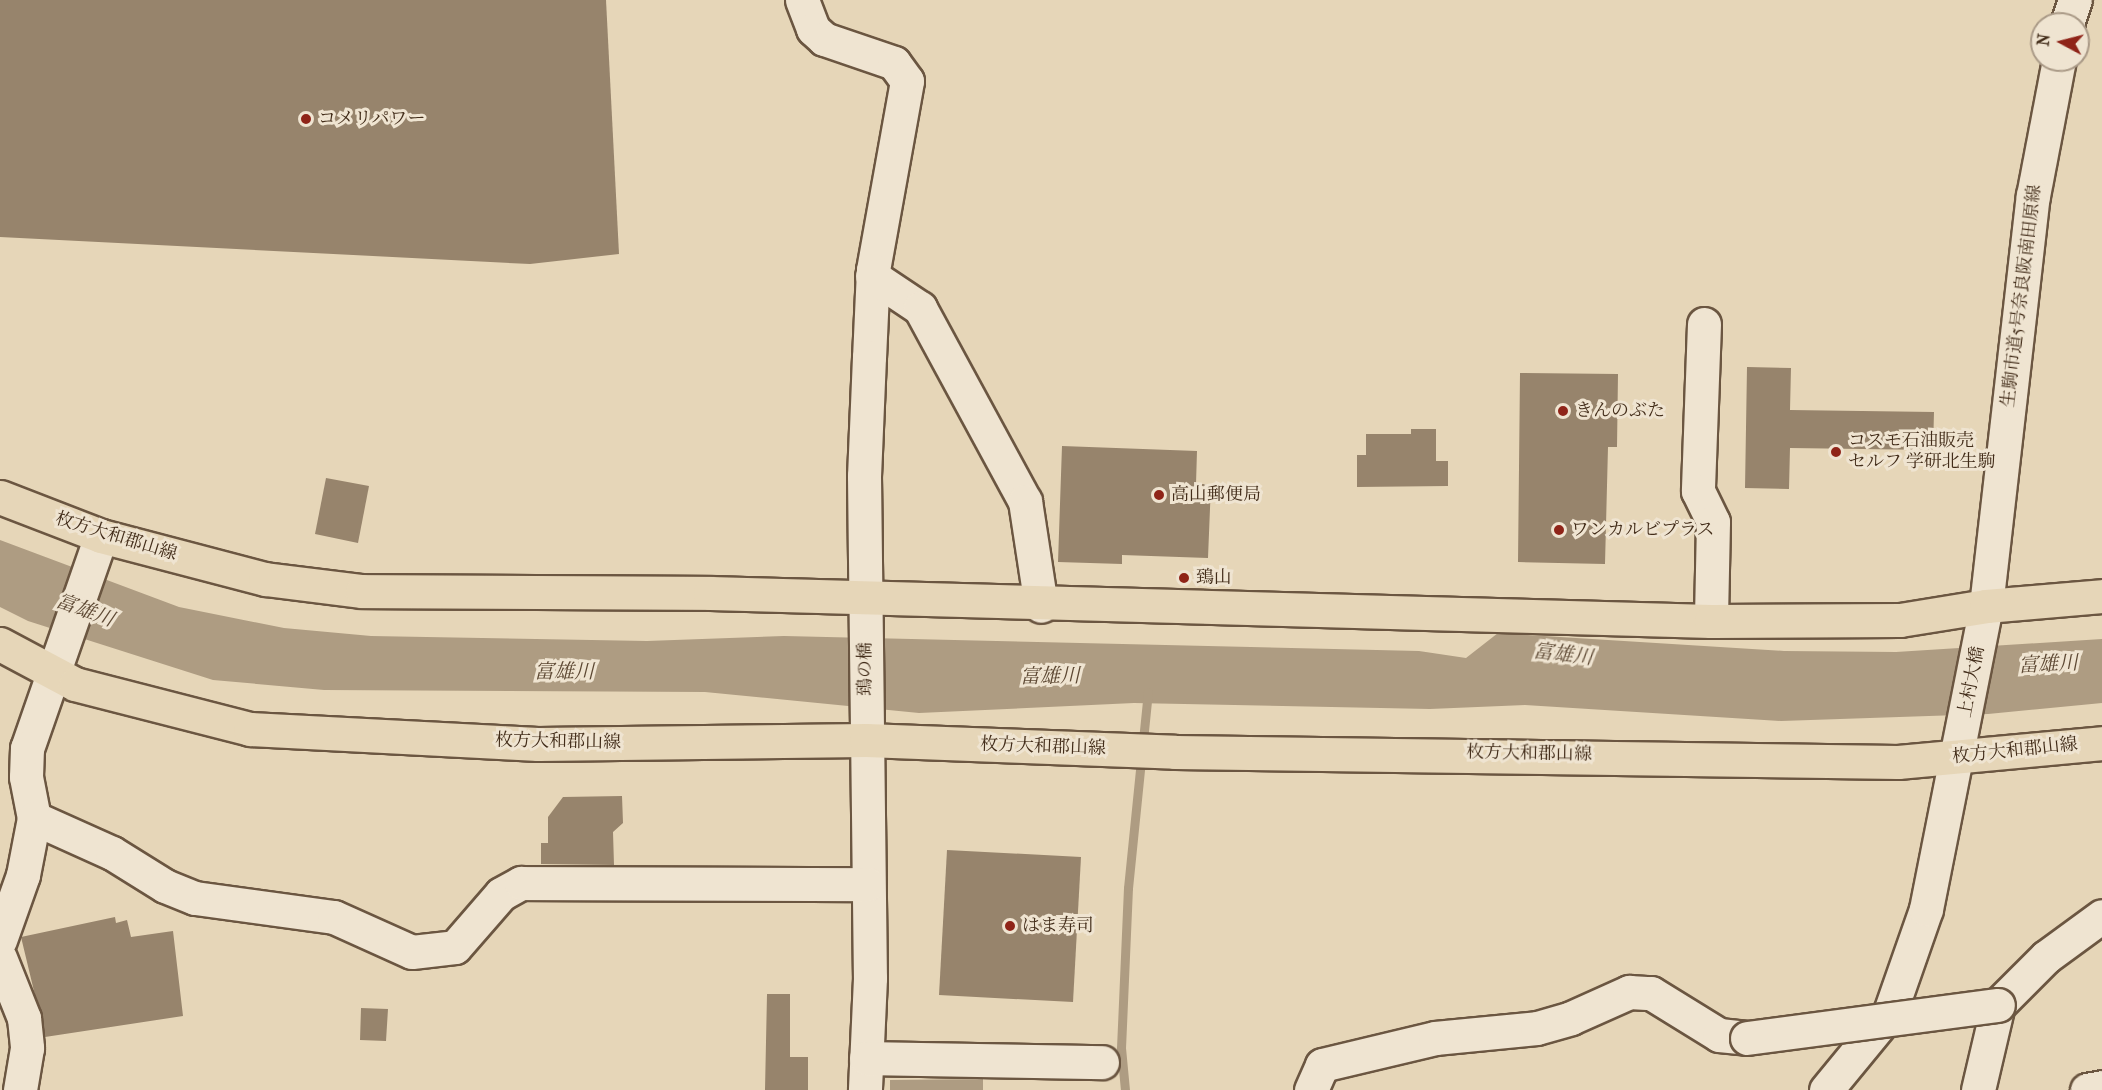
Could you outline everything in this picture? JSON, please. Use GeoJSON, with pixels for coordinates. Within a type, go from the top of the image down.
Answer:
{"type":"FeatureCollection","features":[{"type":"Feature","properties":{"kind":"main road","name":"枚方大和郡山線"},"geometry":{"type":"LineString","coordinates":[[0,496],[101,536],[265,579],[362,591],[865,597],[1041,606],[1711,621],[1900,620],[1986,606],[2102,596]]}},
{"type":"Feature","properties":{"kind":"main road","name":"枚方大和郡山線"},"geometry":{"type":"LineString","coordinates":[[0,644],[54,669],[75,684],[250,729],[538,744],[866,740],[1175,752],[1898,762],[2102,743]]}},
{"type":"Feature","properties":{"kind":"street","name":"鵄の橋"},"geometry":{"type":"LineString","coordinates":[[807,14],[824,39],[894,63],[907,81],[873,276],[864,476],[868,884],[866,1074]]}},
{"type":"Feature","properties":{"kind":"street","name":"生駒市道5号奈良阪南田原線"},"geometry":{"type":"LineString","coordinates":[[1986,606],[2033,196],[2057,72]]}},
{"type":"Feature","properties":{"kind":"street"},"geometry":{"type":"LineString","coordinates":[[873,276],[920,308],[1025,501],[1041,606]]}},
{"type":"Feature","properties":{"kind":"street"},"geometry":{"type":"LineString","coordinates":[[1704,324],[1698,491],[1713,522],[1711,621]]}},
{"type":"Feature","properties":{"kind":"street"},"geometry":{"type":"LineString","coordinates":[[0,940],[23,875],[34,818],[26,777],[27,748],[101,536]]}},
{"type":"Feature","properties":{"kind":"street","name":"上村大橋"},"geometry":{"type":"LineString","coordinates":[[1958,758],[1986,606]]}},
{"type":"Feature","properties":{"kind":"street"},"geometry":{"type":"LineString","coordinates":[[1826,1090],[1890,1012],[1906,973],[1926,909],[1958,758]]}},
{"type":"Feature","properties":{"kind":"street"},"geometry":{"type":"LineString","coordinates":[[34,818],[195,898],[334,917],[412,952],[455,947],[501,894],[521,883],[868,884]]}},
{"type":"Feature","properties":{"kind":"street"},"geometry":{"type":"LineString","coordinates":[[1978,1090],[1998,1005],[2046,957],[2102,916]]}},
{"type":"Feature","properties":{"kind":"street"},"geometry":{"type":"LineString","coordinates":[[0,958],[24,1018],[27,1048],[20,1090]]}},
{"type":"Feature","properties":{"kind":"street"},"geometry":{"type":"LineString","coordinates":[[1311,1090],[1322,1065],[1435,1038],[1537,1028],[1571,1018],[1629,992],[1651,993],[1719,1035],[1747,1038],[1998,1005]]}},
{"type":"Feature","properties":{"kind":"street"},"geometry":{"type":"LineString","coordinates":[[866,1074],[1102,1062]]}},
{"type":"Feature","properties":{"kind":"street"},"geometry":{"type":"LineString","coordinates":[[2087,1090],[2102,1087]]}},
{"type":"Feature","properties":{"kind":"water","name":"富雄川"},"geometry":{"type":"Polygon","coordinates":[[[0,540],[179,607],[284,628],[371,636],[647,641],[784,636],[1419,651],[1466,658],[1498,633],[1784,651],[1896,652],[2102,639],[2102,703],[1988,714],[1781,721],[1525,705],[1430,709],[1134,703],[919,713],[705,692],[324,690],[213,680],[28,621],[0,607],[0,540]]]}},
{"type":"Feature","properties":{"kind":"water"},"geometry":{"type":"Polygon","coordinates":[[[983,1079],[983,1090],[890,1090],[890,1080],[983,1079]]]}},
{"type":"Feature","properties":{"kind":"building","name":"コメリパワー"},"geometry":{"type":"Polygon","coordinates":[[[0,0],[606,0],[619,254],[530,264],[0,237],[0,0]]]}},
{"type":"Feature","properties":{"kind":"building"},"geometry":{"type":"Polygon","coordinates":[[[1747,367],[1791,368],[1790,410],[1934,412],[1933,450],[1790,448],[1789,489],[1745,488],[1747,367]]]}},
{"type":"Feature","properties":{"kind":"building"},"geometry":{"type":"Polygon","coordinates":[[[1520,373],[1618,374],[1617,447],[1608,447],[1605,564],[1518,562],[1520,373]]]}},
{"type":"Feature","properties":{"kind":"building"},"geometry":{"type":"Polygon","coordinates":[[[1411,429],[1436,429],[1436,461],[1448,461],[1448,486],[1357,487],[1357,455],[1366,455],[1366,434],[1411,434],[1411,429]]]}},
{"type":"Feature","properties":{"kind":"building"},"geometry":{"type":"Polygon","coordinates":[[[1062,446],[1197,451],[1196,484],[1211,484],[1208,558],[1122,555],[1122,564],[1058,562],[1062,446]]]}},
{"type":"Feature","properties":{"kind":"building"},"geometry":{"type":"Polygon","coordinates":[[[326,478],[369,486],[358,543],[315,534],[326,478]]]}},
{"type":"Feature","properties":{"kind":"building"},"geometry":{"type":"Polygon","coordinates":[[[622,796],[623,823],[613,832],[614,865],[541,864],[541,843],[548,843],[548,817],[563,797],[622,796]]]}},
{"type":"Feature","properties":{"kind":"building","name":"はま寿司"},"geometry":{"type":"Polygon","coordinates":[[[947,850],[1081,857],[1073,1002],[939,995],[947,850]]]}},
{"type":"Feature","properties":{"kind":"building"},"geometry":{"type":"Polygon","coordinates":[[[115,917],[116,923],[127,920],[131,937],[173,931],[183,1016],[45,1037],[21,937],[115,917]]]}},
{"type":"Feature","properties":{"kind":"building"},"geometry":{"type":"Polygon","coordinates":[[[767,994],[790,994],[790,1057],[808,1057],[808,1090],[765,1090],[767,994]]]}},
{"type":"Feature","properties":{"kind":"building"},"geometry":{"type":"Polygon","coordinates":[[[361,1008],[388,1009],[386,1041],[360,1040],[361,1008]]]}},
{"type":"Feature","properties":{"kind":"waterway"},"geometry":{"type":"LineString","coordinates":[[1125,1090],[1121,1048],[1128,888],[1148,692]]}},
{"type":"Feature","properties":{"kind":"place","name":"コメリパワー"},"geometry":{"type":"Point","coordinates":[306,119]}},
{"type":"Feature","properties":{"kind":"place","name":"きんのぶた"},"geometry":{"type":"Point","coordinates":[1563,411]}},
{"type":"Feature","properties":{"kind":"place","name":"コスモ石油販売 セルフ 学研北生駒"},"geometry":{"type":"Point","coordinates":[1836,452]}},
{"type":"Feature","properties":{"kind":"place","name":"高山郵便局"},"geometry":{"type":"Point","coordinates":[1159,495]}},
{"type":"Feature","properties":{"kind":"place","name":"ワンカルビプラス"},"geometry":{"type":"Point","coordinates":[1559,530]}},
{"type":"Feature","properties":{"kind":"place","name":"鵄山"},"geometry":{"type":"Point","coordinates":[1184,578]}},
{"type":"Feature","properties":{"kind":"place","name":"はま寿司"},"geometry":{"type":"Point","coordinates":[1010,926]}}]}
